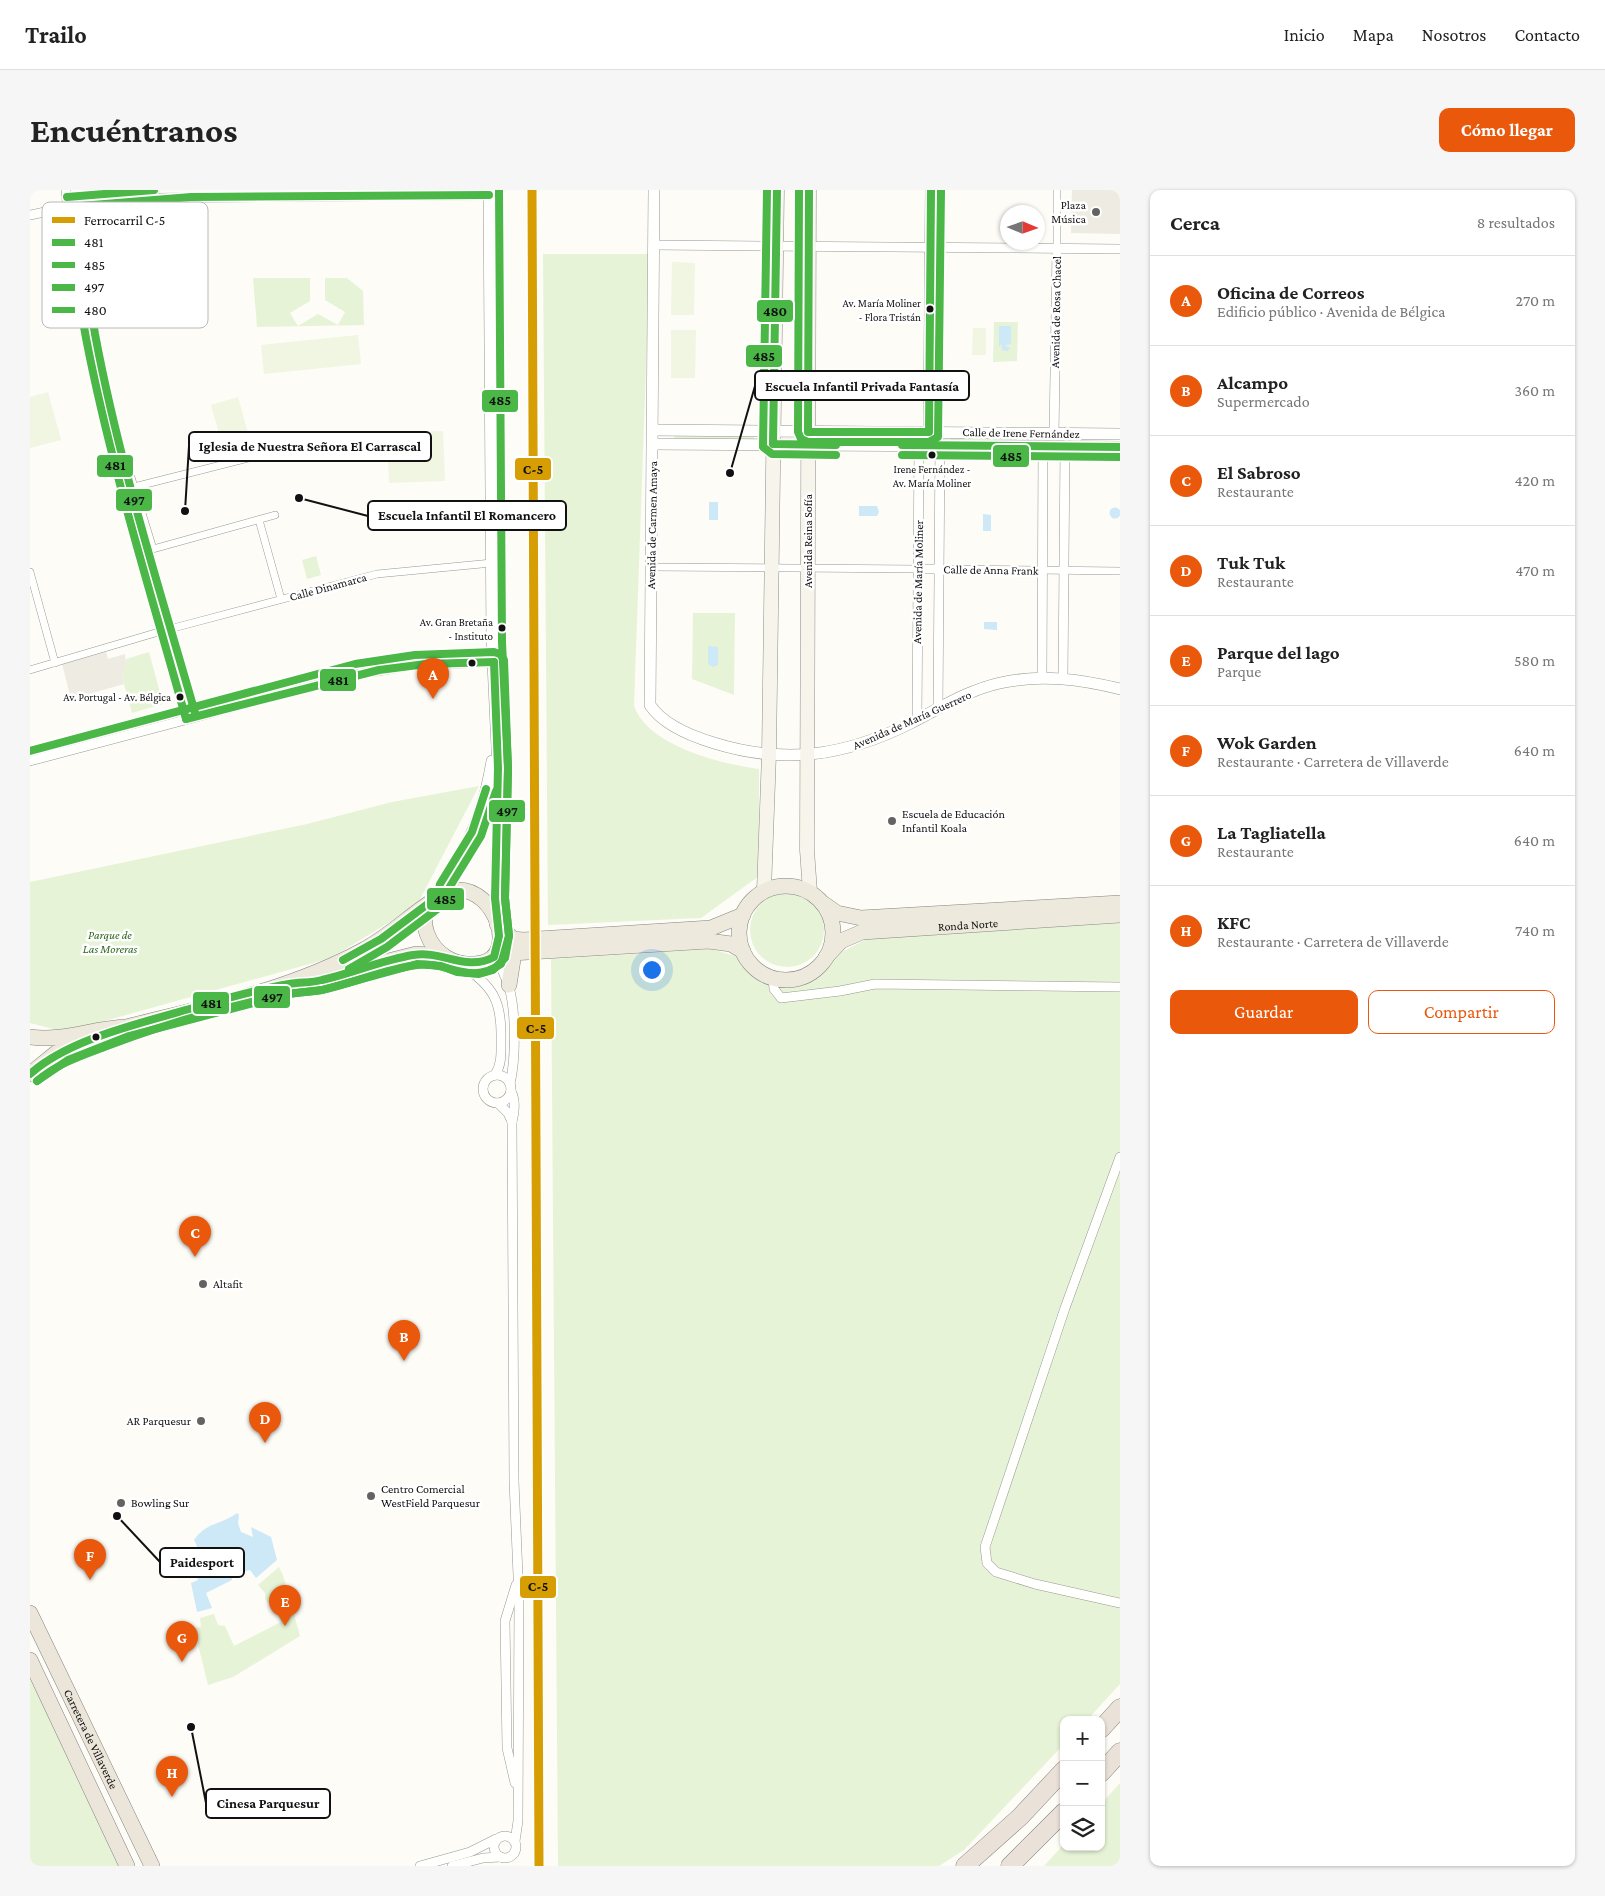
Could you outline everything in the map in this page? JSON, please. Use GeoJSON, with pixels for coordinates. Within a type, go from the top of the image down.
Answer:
{"type":"FeatureCollection","features":[{"type":"Feature","properties":{"kind":"highway","name":"Carretera de Villaverde"},"geometry":{"type":"LineString","coordinates":[[30,1613],[152,1866]]}},
{"type":"Feature","properties":{"kind":"highway","name":"Carretera de Villaverde"},"geometry":{"type":"LineString","coordinates":[[30,1660],[127,1866]]}},
{"type":"Feature","properties":{"kind":"highway"},"geometry":{"type":"LineString","coordinates":[[1105,1725],[1120,1708]]}},
{"type":"Feature","properties":{"kind":"highway"},"geometry":{"type":"LineString","coordinates":[[1105,1769],[1120,1752]]}},
{"type":"Feature","properties":{"kind":"highway"},"geometry":{"type":"LineString","coordinates":[[965,1866],[1020,1817],[1060,1774]]}},
{"type":"Feature","properties":{"kind":"highway"},"geometry":{"type":"LineString","coordinates":[[1010,1866],[1060,1816]]}},
{"type":"Feature","properties":{"kind":"main road"},"geometry":{"type":"LineString","coordinates":[[773,978],[755,968],[743,951],[740,940],[743,915],[755,897],[764,891],[769,754],[776,190]]}},
{"type":"Feature","properties":{"kind":"main road","name":"Avenida Reina Sofía"},"geometry":{"type":"LineString","coordinates":[[809,190],[807,850],[810,892]]}},
{"type":"Feature","properties":{"kind":"main road","name":"Ronda Norte"},"geometry":{"type":"LineString","coordinates":[[764,891],[787,885],[810,892],[837,913],[861,918],[1120,903]]}},
{"type":"Feature","properties":{"kind":"main road"},"geometry":{"type":"LineString","coordinates":[[30,1074],[56,1053],[106,1037],[126,1027],[285,984],[367,948],[434,899],[457,890],[472,892],[489,904],[497,921],[513,939],[523,940],[711,928],[743,915]]}},
{"type":"Feature","properties":{"kind":"main road"},"geometry":{"type":"LineString","coordinates":[[434,899],[425,918],[425,930],[432,946],[449,958]]}},
{"type":"Feature","properties":{"kind":"main road","name":"Ronda Norte"},"geometry":{"type":"LineString","coordinates":[[824,904],[830,916],[833,930],[832,944],[826,957]]}},
{"type":"Feature","properties":{"kind":"main road","name":"Ronda Norte"},"geometry":{"type":"LineString","coordinates":[[773,978],[788,980],[803,977],[816,969],[842,941],[862,932],[1120,915]]}},
{"type":"Feature","properties":{"kind":"main road"},"geometry":{"type":"LineString","coordinates":[[496,954],[499,940],[497,921]]}},
{"type":"Feature","properties":{"kind":"main road"},"geometry":{"type":"LineString","coordinates":[[285,984],[320,980],[423,954],[480,964],[496,954],[709,941],[731,944],[743,951]]}},
{"type":"Feature","properties":{"kind":"main road"},"geometry":{"type":"LineString","coordinates":[[509,985],[514,953]]}},
{"type":"Feature","properties":{"kind":"main road"},"geometry":{"type":"LineString","coordinates":[[30,1037],[53,1038],[104,1028],[126,1027]]}},
{"type":"Feature","properties":{"kind":"street","name":"Avenida de Carmen Amaya"},"geometry":{"type":"LineString","coordinates":[[654,190],[650,705],[658,716],[699,738],[739,750],[791,755]]}},
{"type":"Feature","properties":{"kind":"street"},"geometry":{"type":"LineString","coordinates":[[929,432],[931,190]]}},
{"type":"Feature","properties":{"kind":"street","name":"Avenida de Rosa Chacel"},"geometry":{"type":"LineString","coordinates":[[1054,434],[1057,190]]}},
{"type":"Feature","properties":{"kind":"street"},"geometry":{"type":"LineString","coordinates":[[117,202],[157,198],[287,193],[489,193],[492,563],[497,737],[497,921]]}},
{"type":"Feature","properties":{"kind":"street"},"geometry":{"type":"LineString","coordinates":[[654,245],[1120,249]]}},
{"type":"Feature","properties":{"kind":"street"},"geometry":{"type":"LineString","coordinates":[[85,328],[98,400],[186,719]]}},
{"type":"Feature","properties":{"kind":"street","name":"Calle de Irene Fernández"},"geometry":{"type":"LineString","coordinates":[[653,430],[773,438]]}},
{"type":"Feature","properties":{"kind":"street","name":"Calle de Irene Fernández"},"geometry":{"type":"LineString","coordinates":[[653,444],[929,432],[1120,434]]}},
{"type":"Feature","properties":{"kind":"street","name":"Calle de Irene Fernández"},"geometry":{"type":"LineString","coordinates":[[808,438],[919,445],[1120,447]]}},
{"type":"Feature","properties":{"kind":"street","name":"Avenida de María Moliner"},"geometry":{"type":"LineString","coordinates":[[917,720],[919,445]]}},
{"type":"Feature","properties":{"kind":"street","name":"Avenida de María Moliner"},"geometry":{"type":"LineString","coordinates":[[938,708],[940,445]]}},
{"type":"Feature","properties":{"kind":"street"},"geometry":{"type":"LineString","coordinates":[[1042,678],[1043,446]]}},
{"type":"Feature","properties":{"kind":"street"},"geometry":{"type":"LineString","coordinates":[[1063,678],[1064,447]]}},
{"type":"Feature","properties":{"kind":"street"},"geometry":{"type":"LineString","coordinates":[[134,487],[264,454]]}},
{"type":"Feature","properties":{"kind":"street"},"geometry":{"type":"LineString","coordinates":[[120,480],[131,477],[153,549],[275,515]]}},
{"type":"Feature","properties":{"kind":"street","name":"Calle Dinamarca"},"geometry":{"type":"LineString","coordinates":[[258,520],[282,599],[377,574],[492,563]]}},
{"type":"Feature","properties":{"kind":"street","name":"Calle de Anna Frank"},"geometry":{"type":"LineString","coordinates":[[652,567],[1120,571]]}},
{"type":"Feature","properties":{"kind":"street"},"geometry":{"type":"LineString","coordinates":[[30,572],[55,663]]}},
{"type":"Feature","properties":{"kind":"street"},"geometry":{"type":"LineString","coordinates":[[30,670],[282,599]]}},
{"type":"Feature","properties":{"kind":"street"},"geometry":{"type":"LineString","coordinates":[[30,762],[186,719],[379,670],[426,664],[494,662]]}},
{"type":"Feature","properties":{"kind":"street","name":"Avenida de María Guerrero"},"geometry":{"type":"LineString","coordinates":[[791,755],[842,750],[866,743],[917,720],[954,699],[1000,683],[1042,678],[1063,678],[1094,682],[1120,689]]}},
{"type":"Feature","properties":{"kind":"street"},"geometry":{"type":"LineString","coordinates":[[434,899],[440,884],[465,848],[475,826],[488,784],[497,737]]}},
{"type":"Feature","properties":{"kind":"street"},"geometry":{"type":"LineString","coordinates":[[452,1866],[483,1858],[508,1858],[513,1855],[517,1847],[515,1841],[518,1823],[519,1599],[517,1582],[512,1122],[514,1101],[511,1087],[513,1021],[509,985],[496,954]]}},
{"type":"Feature","properties":{"kind":"street"},"geometry":{"type":"LineString","coordinates":[[449,958],[482,980],[498,1003],[501,1016],[501,1054],[495,1075],[485,1082],[483,1091],[487,1099],[498,1103],[508,1113],[512,1122]]}},
{"type":"Feature","properties":{"kind":"street"},"geometry":{"type":"LineString","coordinates":[[773,978],[774,989],[781,998],[840,991],[875,984],[1120,987]]}},
{"type":"Feature","properties":{"kind":"street"},"geometry":{"type":"LineString","coordinates":[[495,1075],[503,1077],[511,1087]]}},
{"type":"Feature","properties":{"kind":"street"},"geometry":{"type":"LineString","coordinates":[[498,1103],[506,1099],[511,1087]]}},
{"type":"Feature","properties":{"kind":"street"},"geometry":{"type":"LineString","coordinates":[[1120,1157],[1065,1308],[985,1547],[987,1563],[996,1572],[1035,1584],[1120,1603]]}},
{"type":"Feature","properties":{"kind":"street"},"geometry":{"type":"LineString","coordinates":[[517,1582],[505,1621],[507,1748],[518,1798]]}},
{"type":"Feature","properties":{"kind":"street"},"geometry":{"type":"LineString","coordinates":[[420,1866],[474,1851],[506,1835],[515,1841]]}},
{"type":"Feature","properties":{"kind":"street"},"geometry":{"type":"LineString","coordinates":[[496,1839],[494,1850],[500,1857]]}},
{"type":"Feature","properties":{"kind":"green space"},"geometry":{"type":"Polygon","coordinates":[[[543,254],[650,254],[634,706],[642,720],[654,732],[670,742],[688,751],[725,763],[759,769],[759,876],[701,918],[548,925],[543,254]]]}},
{"type":"Feature","properties":{"kind":"green space"},"geometry":{"type":"Polygon","coordinates":[[[672,262],[695,263],[694,315],[671,315],[672,262]]]}},
{"type":"Feature","properties":{"kind":"green space"},"geometry":{"type":"Polygon","coordinates":[[[253,278],[310,278],[310,301],[290,313],[298,326],[318,314],[338,325],[345,312],[325,300],[325,278],[347,278],[363,291],[364,325],[257,327],[253,278]]]}},
{"type":"Feature","properties":{"kind":"green space"},"geometry":{"type":"Polygon","coordinates":[[[994,322],[1018,322],[1017,361],[993,362],[994,322]]]}},
{"type":"Feature","properties":{"kind":"green space"},"geometry":{"type":"Polygon","coordinates":[[[973,328],[986,328],[986,355],[972,355],[973,328]]]}},
{"type":"Feature","properties":{"kind":"green space"},"geometry":{"type":"Polygon","coordinates":[[[671,330],[696,330],[695,378],[671,378],[671,330]]]}},
{"type":"Feature","properties":{"kind":"green space"},"geometry":{"type":"Polygon","coordinates":[[[358,335],[361,364],[264,374],[261,345],[358,335]]]}},
{"type":"Feature","properties":{"kind":"green space"},"geometry":{"type":"Polygon","coordinates":[[[48,392],[61,440],[30,448],[30,397],[48,392]]]}},
{"type":"Feature","properties":{"kind":"green space"},"geometry":{"type":"Polygon","coordinates":[[[238,397],[252,448],[225,455],[211,405],[238,397]]]}},
{"type":"Feature","properties":{"kind":"green space"},"geometry":{"type":"Polygon","coordinates":[[[443,431],[445,481],[389,483],[387,433],[443,431]]]}},
{"type":"Feature","properties":{"kind":"green space"},"geometry":{"type":"Polygon","coordinates":[[[674,435],[754,436],[754,439],[674,439],[674,435]]]}},
{"type":"Feature","properties":{"kind":"green space"},"geometry":{"type":"Polygon","coordinates":[[[827,436],[908,437],[909,441],[827,440],[827,436]]]}},
{"type":"Feature","properties":{"kind":"green space"},"geometry":{"type":"Polygon","coordinates":[[[951,437],[1032,438],[1032,443],[951,441],[951,437]]]}},
{"type":"Feature","properties":{"kind":"green space"},"geometry":{"type":"Polygon","coordinates":[[[316,556],[321,575],[307,579],[302,560],[316,556]]]}},
{"type":"Feature","properties":{"kind":"green space"},"geometry":{"type":"Polygon","coordinates":[[[693,613],[735,613],[734,695],[692,679],[693,613]]]}},
{"type":"Feature","properties":{"kind":"green space"},"geometry":{"type":"Polygon","coordinates":[[[149,652],[163,704],[132,713],[122,677],[126,659],[149,652]]]}},
{"type":"Feature","properties":{"kind":"green space","name":"Parque de Las Moreras"},"geometry":{"type":"Polygon","coordinates":[[[479,786],[417,905],[331,958],[65,1032],[30,1023],[30,882],[307,824],[392,802],[479,786]]]}},
{"type":"Feature","properties":{"kind":"green space"},"geometry":{"type":"Polygon","coordinates":[[[787,893],[801,896],[813,904],[821,916],[824,930],[821,944],[813,956],[801,964],[787,967],[773,964],[761,956],[753,944],[750,930],[753,916],[761,904],[773,896],[787,893]]]}},
{"type":"Feature","properties":{"kind":"green space"},"geometry":{"type":"Polygon","coordinates":[[[1120,923],[1120,1684],[1091,1716],[1060,1716],[1060,1748],[964,1850],[939,1866],[558,1866],[551,959],[711,949],[735,956],[757,977],[784,987],[812,980],[824,972],[842,952],[867,939],[1120,923]]]}},
{"type":"Feature","properties":{"kind":"green space"},"geometry":{"type":"Polygon","coordinates":[[[279,1567],[300,1636],[233,1677],[208,1685],[194,1628],[201,1627],[200,1618],[214,1614],[218,1625],[225,1626],[234,1646],[281,1622],[273,1603],[268,1603],[265,1599],[265,1593],[258,1585],[279,1567]]]}},
{"type":"Feature","properties":{"kind":"green space"},"geometry":{"type":"Polygon","coordinates":[[[30,1680],[69,1752],[120,1866],[30,1866],[30,1680]]]}},
{"type":"Feature","properties":{"kind":"green space"},"geometry":{"type":"Polygon","coordinates":[[[1120,1783],[1120,1866],[1044,1866],[1060,1848],[1060,1851],[1105,1851],[1105,1800],[1120,1783]]]}},
{"type":"Feature","properties":{"kind":"shaded area","name":"Plaza Música"},"geometry":{"type":"Polygon","coordinates":[[[1072,190],[1120,190],[1120,234],[1071,233],[1072,190]]]}},
{"type":"Feature","properties":{"kind":"shaded area"},"geometry":{"type":"Polygon","coordinates":[[[106,652],[108,659],[125,654],[126,665],[122,677],[124,684],[71,699],[62,664],[106,652]]]}},
{"type":"Feature","properties":{"kind":"water"},"geometry":{"type":"Polygon","coordinates":[[[999,326],[1011,326],[1011,344],[1006,345],[1006,347],[1010,347],[1008,351],[1002,350],[1001,344],[999,347],[999,326]]]}},
{"type":"Feature","properties":{"kind":"water"},"geometry":{"type":"Polygon","coordinates":[[[709,502],[718,502],[718,520],[709,520],[709,502]]]}},
{"type":"Feature","properties":{"kind":"water"},"geometry":{"type":"Polygon","coordinates":[[[859,506],[877,506],[879,512],[877,516],[859,516],[859,506]]]}},
{"type":"Feature","properties":{"kind":"water"},"geometry":{"type":"Polygon","coordinates":[[[1115,507],[1121,513],[1115,519],[1109,513],[1115,507]]]}},
{"type":"Feature","properties":{"kind":"water"},"geometry":{"type":"Polygon","coordinates":[[[983,514],[991,515],[991,531],[983,531],[983,514]]]}},
{"type":"Feature","properties":{"kind":"water"},"geometry":{"type":"Polygon","coordinates":[[[984,622],[997,622],[997,630],[984,629],[984,622]]]}},
{"type":"Feature","properties":{"kind":"water"},"geometry":{"type":"Polygon","coordinates":[[[708,646],[718,647],[718,665],[713,667],[708,664],[708,646]]]}},
{"type":"Feature","properties":{"kind":"water"},"geometry":{"type":"Polygon","coordinates":[[[237,1513],[239,1515],[238,1523],[241,1532],[253,1537],[251,1527],[271,1537],[277,1560],[256,1578],[250,1570],[232,1574],[232,1580],[206,1593],[212,1608],[197,1612],[191,1583],[198,1580],[192,1555],[197,1546],[194,1540],[204,1530],[237,1513]]]}},
{"type":"Feature","properties":{"kind":"rail line","name":"C-5"},"geometry":{"type":"LineString","coordinates":[[532,190],[539,1866]]}},
{"type":"Feature","properties":{"kind":"transit line","name":"497"},"geometry":{"type":"LineString","coordinates":[[67,197],[154,190]]}},
{"type":"Feature","properties":{"kind":"transit line","name":"485"},"geometry":{"type":"LineString","coordinates":[[37,1081],[68,1060],[129,1036],[287,994],[322,990],[417,964],[441,966],[457,972],[479,974],[493,970],[505,958],[509,936],[505,898],[508,768],[502,642],[499,190]]}},
{"type":"Feature","properties":{"kind":"transit line","name":"485"},"geometry":{"type":"LineString","coordinates":[[767,190],[763,447],[772,454],[836,455]]}},
{"type":"Feature","properties":{"kind":"transit line","name":"480"},"geometry":{"type":"LineString","coordinates":[[777,190],[773,444],[836,445]]}},
{"type":"Feature","properties":{"kind":"transit line","name":"485"},"geometry":{"type":"LineString","coordinates":[[799,190],[798,432],[801,439],[808,442],[929,442],[938,437],[941,190]]}},
{"type":"Feature","properties":{"kind":"transit line","name":"480"},"geometry":{"type":"LineString","coordinates":[[809,190],[808,432],[929,432],[931,190]]}},
{"type":"Feature","properties":{"kind":"transit line","name":"481"},"geometry":{"type":"LineString","coordinates":[[130,202],[191,197],[489,195]]}},
{"type":"Feature","properties":{"kind":"transit line","name":"481"},"geometry":{"type":"LineString","coordinates":[[84,328],[107,434],[132,530],[186,719]]}},
{"type":"Feature","properties":{"kind":"transit line","name":"497"},"geometry":{"type":"LineString","coordinates":[[94,328],[128,478],[196,716]]}},
{"type":"Feature","properties":{"kind":"transit line","name":"480"},"geometry":{"type":"LineString","coordinates":[[902,445],[1120,447]]}},
{"type":"Feature","properties":{"kind":"transit line","name":"485"},"geometry":{"type":"LineString","coordinates":[[902,455],[1120,457]]}},
{"type":"Feature","properties":{"kind":"transit line","name":"497"},"geometry":{"type":"LineString","coordinates":[[30,751],[355,664],[415,655],[494,652],[500,654],[504,660],[508,768],[505,898],[509,936],[501,964],[479,973],[469,973],[439,966],[417,965],[322,990],[289,994],[219,1010],[151,1030],[107,1046],[62,1065],[37,1081]]}},
{"type":"Feature","properties":{"kind":"transit line","name":"481"},"geometry":{"type":"LineString","coordinates":[[186,719],[379,670],[426,664],[494,662]]}},
{"type":"Feature","properties":{"kind":"transit line","name":"481"},"geometry":{"type":"LineString","coordinates":[[30,1074],[45,1062],[63,1052],[102,1035],[249,993],[289,984],[318,981],[413,955],[434,955],[464,962],[484,961],[494,957],[499,936],[495,898],[498,768],[494,662]]}},
{"type":"Feature","properties":{"kind":"transit line","name":"481"},"geometry":{"type":"LineString","coordinates":[[343,960],[381,939],[437,897],[440,884],[472,832],[486,789]]}},
{"type":"Feature","properties":{"kind":"transit line","name":"485"},"geometry":{"type":"LineString","coordinates":[[349,969],[387,947],[444,904],[449,888],[481,836],[496,791]]}},
{"type":"Feature","properties":{"kind":"place","name":"Plaza Música"},"geometry":{"type":"Point","coordinates":[1096,212]}},
{"type":"Feature","properties":{"kind":"place","name":"Av. María Moliner - Flora Tristán"},"geometry":{"type":"Point","coordinates":[930,309]}},
{"type":"Feature","properties":{"kind":"place","name":"Irene Fernández - Av. María Moliner"},"geometry":{"type":"Point","coordinates":[932,455]}},
{"type":"Feature","properties":{"kind":"place","name":"Escuela Infantil Privada Fantasía"},"geometry":{"type":"Point","coordinates":[730,473]}},
{"type":"Feature","properties":{"kind":"place","name":"Escuela Infantil El Romancero"},"geometry":{"type":"Point","coordinates":[299,498]}},
{"type":"Feature","properties":{"kind":"place","name":"Iglesia de Nuestra Señora El Carrascal"},"geometry":{"type":"Point","coordinates":[185,511]}},
{"type":"Feature","properties":{"kind":"place","name":"Av. Gran Bretaña - Instituto"},"geometry":{"type":"Point","coordinates":[502,628]}},
{"type":"Feature","properties":{"kind":"place","name":"Av. Portugal - Av. Bélgica"},"geometry":{"type":"Point","coordinates":[180,697]}},
{"type":"Feature","properties":{"kind":"place","name":"Oficina de Correos"},"geometry":{"type":"Point","coordinates":[433,699]}},
{"type":"Feature","properties":{"kind":"place","name":"Escuela de Educación Infantil Koala"},"geometry":{"type":"Point","coordinates":[892,821]}},
{"type":"Feature","properties":{"kind":"place","name":"El Sabroso"},"geometry":{"type":"Point","coordinates":[195,1257]}},
{"type":"Feature","properties":{"kind":"place","name":"Altafit"},"geometry":{"type":"Point","coordinates":[203,1284]}},
{"type":"Feature","properties":{"kind":"place","name":"Alcampo"},"geometry":{"type":"Point","coordinates":[404,1361]}},
{"type":"Feature","properties":{"kind":"place","name":"AR Parquesur"},"geometry":{"type":"Point","coordinates":[201,1421]}},
{"type":"Feature","properties":{"kind":"place","name":"Tuk Tuk"},"geometry":{"type":"Point","coordinates":[265,1443]}},
{"type":"Feature","properties":{"kind":"place","name":"Centro Comercial WestField Parquesur"},"geometry":{"type":"Point","coordinates":[371,1496]}},
{"type":"Feature","properties":{"kind":"place","name":"Bowling Sur"},"geometry":{"type":"Point","coordinates":[121,1503]}},
{"type":"Feature","properties":{"kind":"place","name":"Paidesport"},"geometry":{"type":"Point","coordinates":[117,1516]}},
{"type":"Feature","properties":{"kind":"place","name":"Wok Garden"},"geometry":{"type":"Point","coordinates":[90,1580]}},
{"type":"Feature","properties":{"kind":"place","name":"Parque del lago"},"geometry":{"type":"Point","coordinates":[285,1626]}},
{"type":"Feature","properties":{"kind":"place","name":"La Tagliatella"},"geometry":{"type":"Point","coordinates":[182,1662]}},
{"type":"Feature","properties":{"kind":"place","name":"Cinesa Parquesur"},"geometry":{"type":"Point","coordinates":[191,1727]}},
{"type":"Feature","properties":{"kind":"place","name":"KFC"},"geometry":{"type":"Point","coordinates":[172,1797]}}]}
